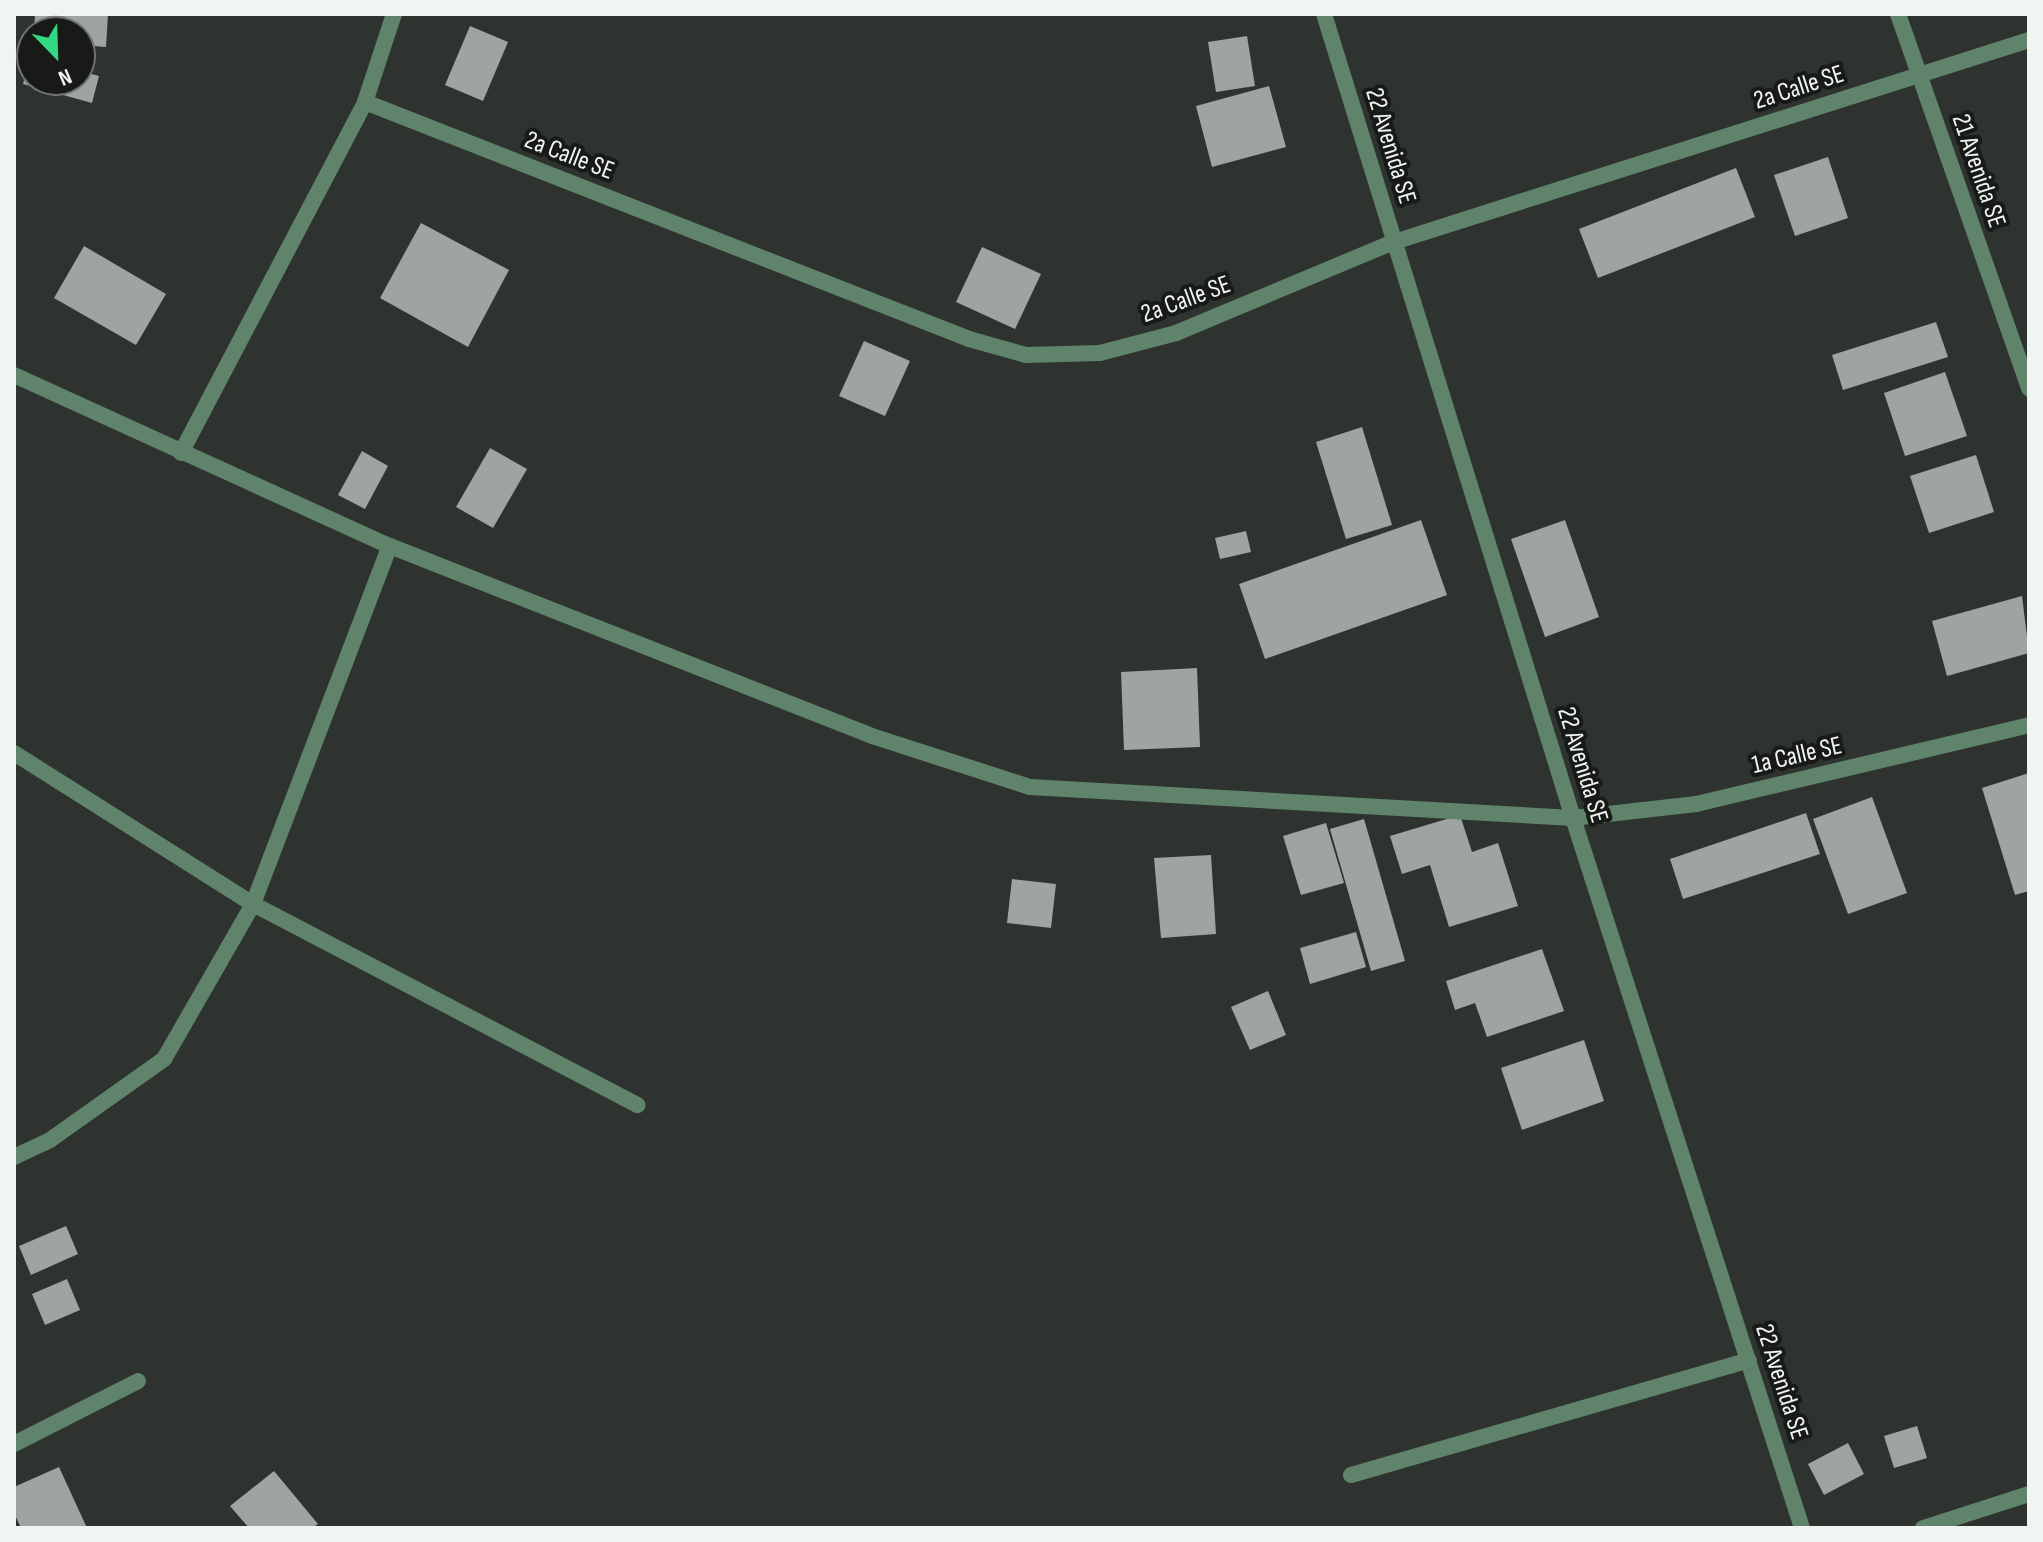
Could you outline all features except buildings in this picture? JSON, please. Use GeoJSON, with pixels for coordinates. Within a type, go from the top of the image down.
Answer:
{"type":"FeatureCollection","features":[{"type":"Feature","properties":{"kind":"street"},"geometry":{"type":"LineString","coordinates":[[181,453],[365,102],[394,14]]}},
{"type":"Feature","properties":{"kind":"street","name":"22 Avenida SE"},"geometry":{"type":"LineString","coordinates":[[1324,14],[1573,818],[1802,1528]]}},
{"type":"Feature","properties":{"kind":"street","name":"21 Avenida SE"},"geometry":{"type":"LineString","coordinates":[[1898,14],[2029,389]]}},
{"type":"Feature","properties":{"kind":"street","name":"2a Calle SE"},"geometry":{"type":"LineString","coordinates":[[365,102],[969,339],[1026,355],[1100,353],[1176,333],[1394,242],[2029,40]]}},
{"type":"Feature","properties":{"kind":"street","name":"1a Calle SE"},"geometry":{"type":"LineString","coordinates":[[14,375],[390,546],[872,736],[1030,787],[1573,818],[1696,804],[2029,725]]}},
{"type":"Feature","properties":{"kind":"street"},"geometry":{"type":"LineString","coordinates":[[14,1157],[50,1140],[164,1059],[253,904],[390,546]]}},
{"type":"Feature","properties":{"kind":"street"},"geometry":{"type":"LineString","coordinates":[[14,753],[253,904],[638,1105]]}},
{"type":"Feature","properties":{"kind":"street"},"geometry":{"type":"LineString","coordinates":[[1351,1475],[1749,1360]]}},
{"type":"Feature","properties":{"kind":"street"},"geometry":{"type":"LineString","coordinates":[[14,1444],[138,1381]]}},
{"type":"Feature","properties":{"kind":"street"},"geometry":{"type":"LineString","coordinates":[[1923,1528],[2028,1496]]}}]}
